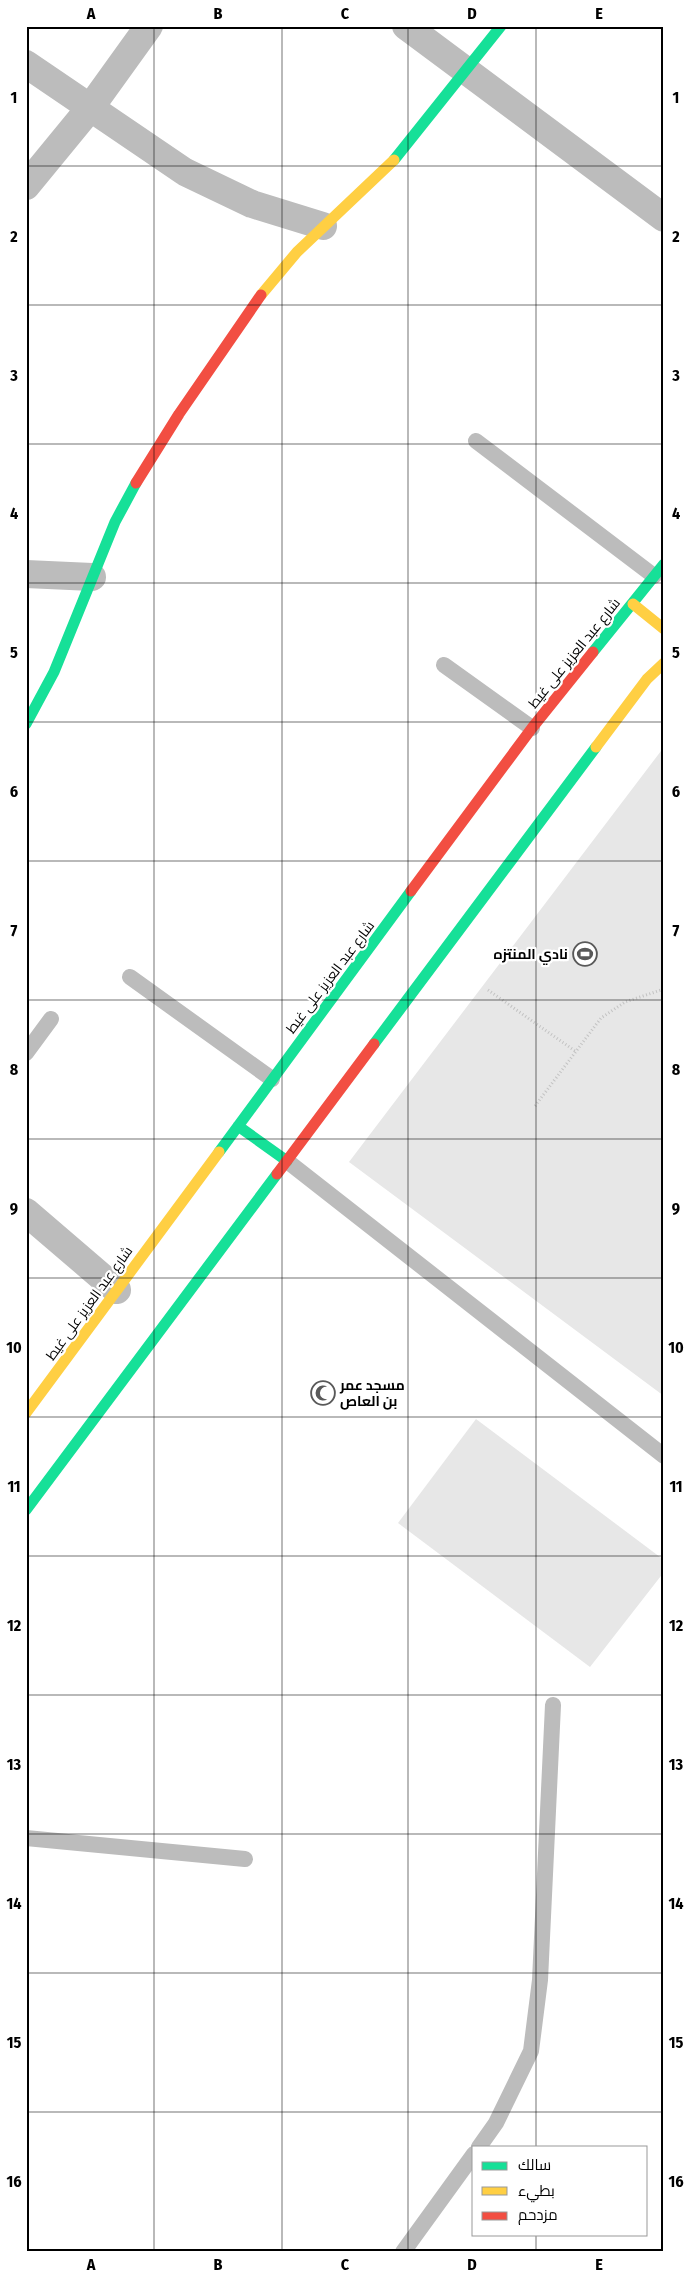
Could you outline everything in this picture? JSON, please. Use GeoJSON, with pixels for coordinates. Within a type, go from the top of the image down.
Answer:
{"type":"FeatureCollection","features":[{"type":"Feature","properties":{"kind":"street"},"geometry":{"type":"LineString","coordinates":[[26,186],[90,108],[148,26]]}},
{"type":"Feature","properties":{"kind":"street"},"geometry":{"type":"LineString","coordinates":[[406,26],[664,218]]}},
{"type":"Feature","properties":{"kind":"street"},"geometry":{"type":"LineString","coordinates":[[26,724],[54,672],[115,522],[179,414],[263,292],[297,252],[323,226],[390,165],[467,71],[501,26]]}},
{"type":"Feature","properties":{"kind":"street"},"geometry":{"type":"LineString","coordinates":[[26,64],[185,172],[218,190],[287,217],[323,226]]}},
{"type":"Feature","properties":{"kind":"street","name":"شارع عبد العزيز على غيط"},"geometry":{"type":"LineString","coordinates":[[26,1413],[532,728],[659,570]]}},
{"type":"Feature","properties":{"kind":"street"},"geometry":{"type":"LineString","coordinates":[[26,574],[92,577]]}},
{"type":"Feature","properties":{"kind":"street"},"geometry":{"type":"LineString","coordinates":[[633,604],[664,629]]}},
{"type":"Feature","properties":{"kind":"street"},"geometry":{"type":"LineString","coordinates":[[26,1510],[647,679],[664,663]]}},
{"type":"Feature","properties":{"kind":"street"},"geometry":{"type":"LineString","coordinates":[[238,1126],[287,1161]]}},
{"type":"Feature","properties":{"kind":"street"},"geometry":{"type":"LineString","coordinates":[[26,1212],[117,1290]]}},
{"type":"Feature","properties":{"kind":"lane"},"geometry":{"type":"LineString","coordinates":[[476,441],[659,570]]}},
{"type":"Feature","properties":{"kind":"lane"},"geometry":{"type":"LineString","coordinates":[[444,665],[532,728]]}},
{"type":"Feature","properties":{"kind":"lane"},"geometry":{"type":"LineString","coordinates":[[130,977],[272,1079]]}},
{"type":"Feature","properties":{"kind":"lane"},"geometry":{"type":"LineString","coordinates":[[26,1053],[51,1019]]}},
{"type":"Feature","properties":{"kind":"lane"},"geometry":{"type":"LineString","coordinates":[[287,1161],[664,1456]]}},
{"type":"Feature","properties":{"kind":"lane"},"geometry":{"type":"LineString","coordinates":[[480,2146],[496,2123],[531,2051],[540,1980],[553,1705]]}},
{"type":"Feature","properties":{"kind":"lane"},"geometry":{"type":"LineString","coordinates":[[26,1838],[245,1859]]}},
{"type":"Feature","properties":{"kind":"lane"},"geometry":{"type":"LineString","coordinates":[[402,2252],[472,2157]]}},
{"type":"Feature","properties":{"kind":"path"},"geometry":{"type":"LineString","coordinates":[[535,1106],[591,1028],[612,1008],[664,989]]}},
{"type":"Feature","properties":{"kind":"path"},"geometry":{"type":"LineString","coordinates":[[488,990],[575,1051]]}},
{"type":"Feature","properties":{"kind":"shaded area","name":"نادي المنتزه"},"geometry":{"type":"Polygon","coordinates":[[[664,747],[664,1396],[349,1162],[664,747]]]}},
{"type":"Feature","properties":{"kind":"shaded area"},"geometry":{"type":"Polygon","coordinates":[[[476,1419],[664,1560],[664,1572],[590,1667],[398,1523],[476,1419]]]}},
{"type":"Feature","properties":{"kind":"traffic: fast"},"geometry":{"type":"LineString","coordinates":[[394,160],[501,26]]}},
{"type":"Feature","properties":{"kind":"traffic: fast"},"geometry":{"type":"LineString","coordinates":[[26,724],[54,672],[115,522],[136,483]]}},
{"type":"Feature","properties":{"kind":"traffic: fast"},"geometry":{"type":"LineString","coordinates":[[593,652],[664,564]]}},
{"type":"Feature","properties":{"kind":"traffic: fast"},"geometry":{"type":"LineString","coordinates":[[374,1044],[596,747]]}},
{"type":"Feature","properties":{"kind":"traffic: fast"},"geometry":{"type":"LineString","coordinates":[[219,1152],[411,891]]}},
{"type":"Feature","properties":{"kind":"traffic: fast"},"geometry":{"type":"LineString","coordinates":[[238,1126],[287,1161]]}},
{"type":"Feature","properties":{"kind":"traffic: fast"},"geometry":{"type":"LineString","coordinates":[[26,1510],[277,1174]]}},
{"type":"Feature","properties":{"kind":"traffic: slow"},"geometry":{"type":"LineString","coordinates":[[261,295],[297,252],[394,160]]}},
{"type":"Feature","properties":{"kind":"traffic: slow"},"geometry":{"type":"LineString","coordinates":[[633,604],[664,629]]}},
{"type":"Feature","properties":{"kind":"traffic: slow"},"geometry":{"type":"LineString","coordinates":[[596,747],[647,679],[664,663]]}},
{"type":"Feature","properties":{"kind":"traffic: slow"},"geometry":{"type":"LineString","coordinates":[[26,1413],[219,1152]]}},
{"type":"Feature","properties":{"kind":"traffic: jam"},"geometry":{"type":"LineString","coordinates":[[136,483],[179,414],[261,295]]}},
{"type":"Feature","properties":{"kind":"traffic: jam"},"geometry":{"type":"LineString","coordinates":[[411,891],[532,728],[593,652]]}},
{"type":"Feature","properties":{"kind":"traffic: jam"},"geometry":{"type":"LineString","coordinates":[[277,1174],[374,1044]]}},
{"type":"Feature","properties":{"kind":"place","name":"نادي المنتزه"},"geometry":{"type":"Point","coordinates":[585,954]}},
{"type":"Feature","properties":{"kind":"place","name":"مسجد عمر بن العاص"},"geometry":{"type":"Point","coordinates":[323,1393]}}]}
